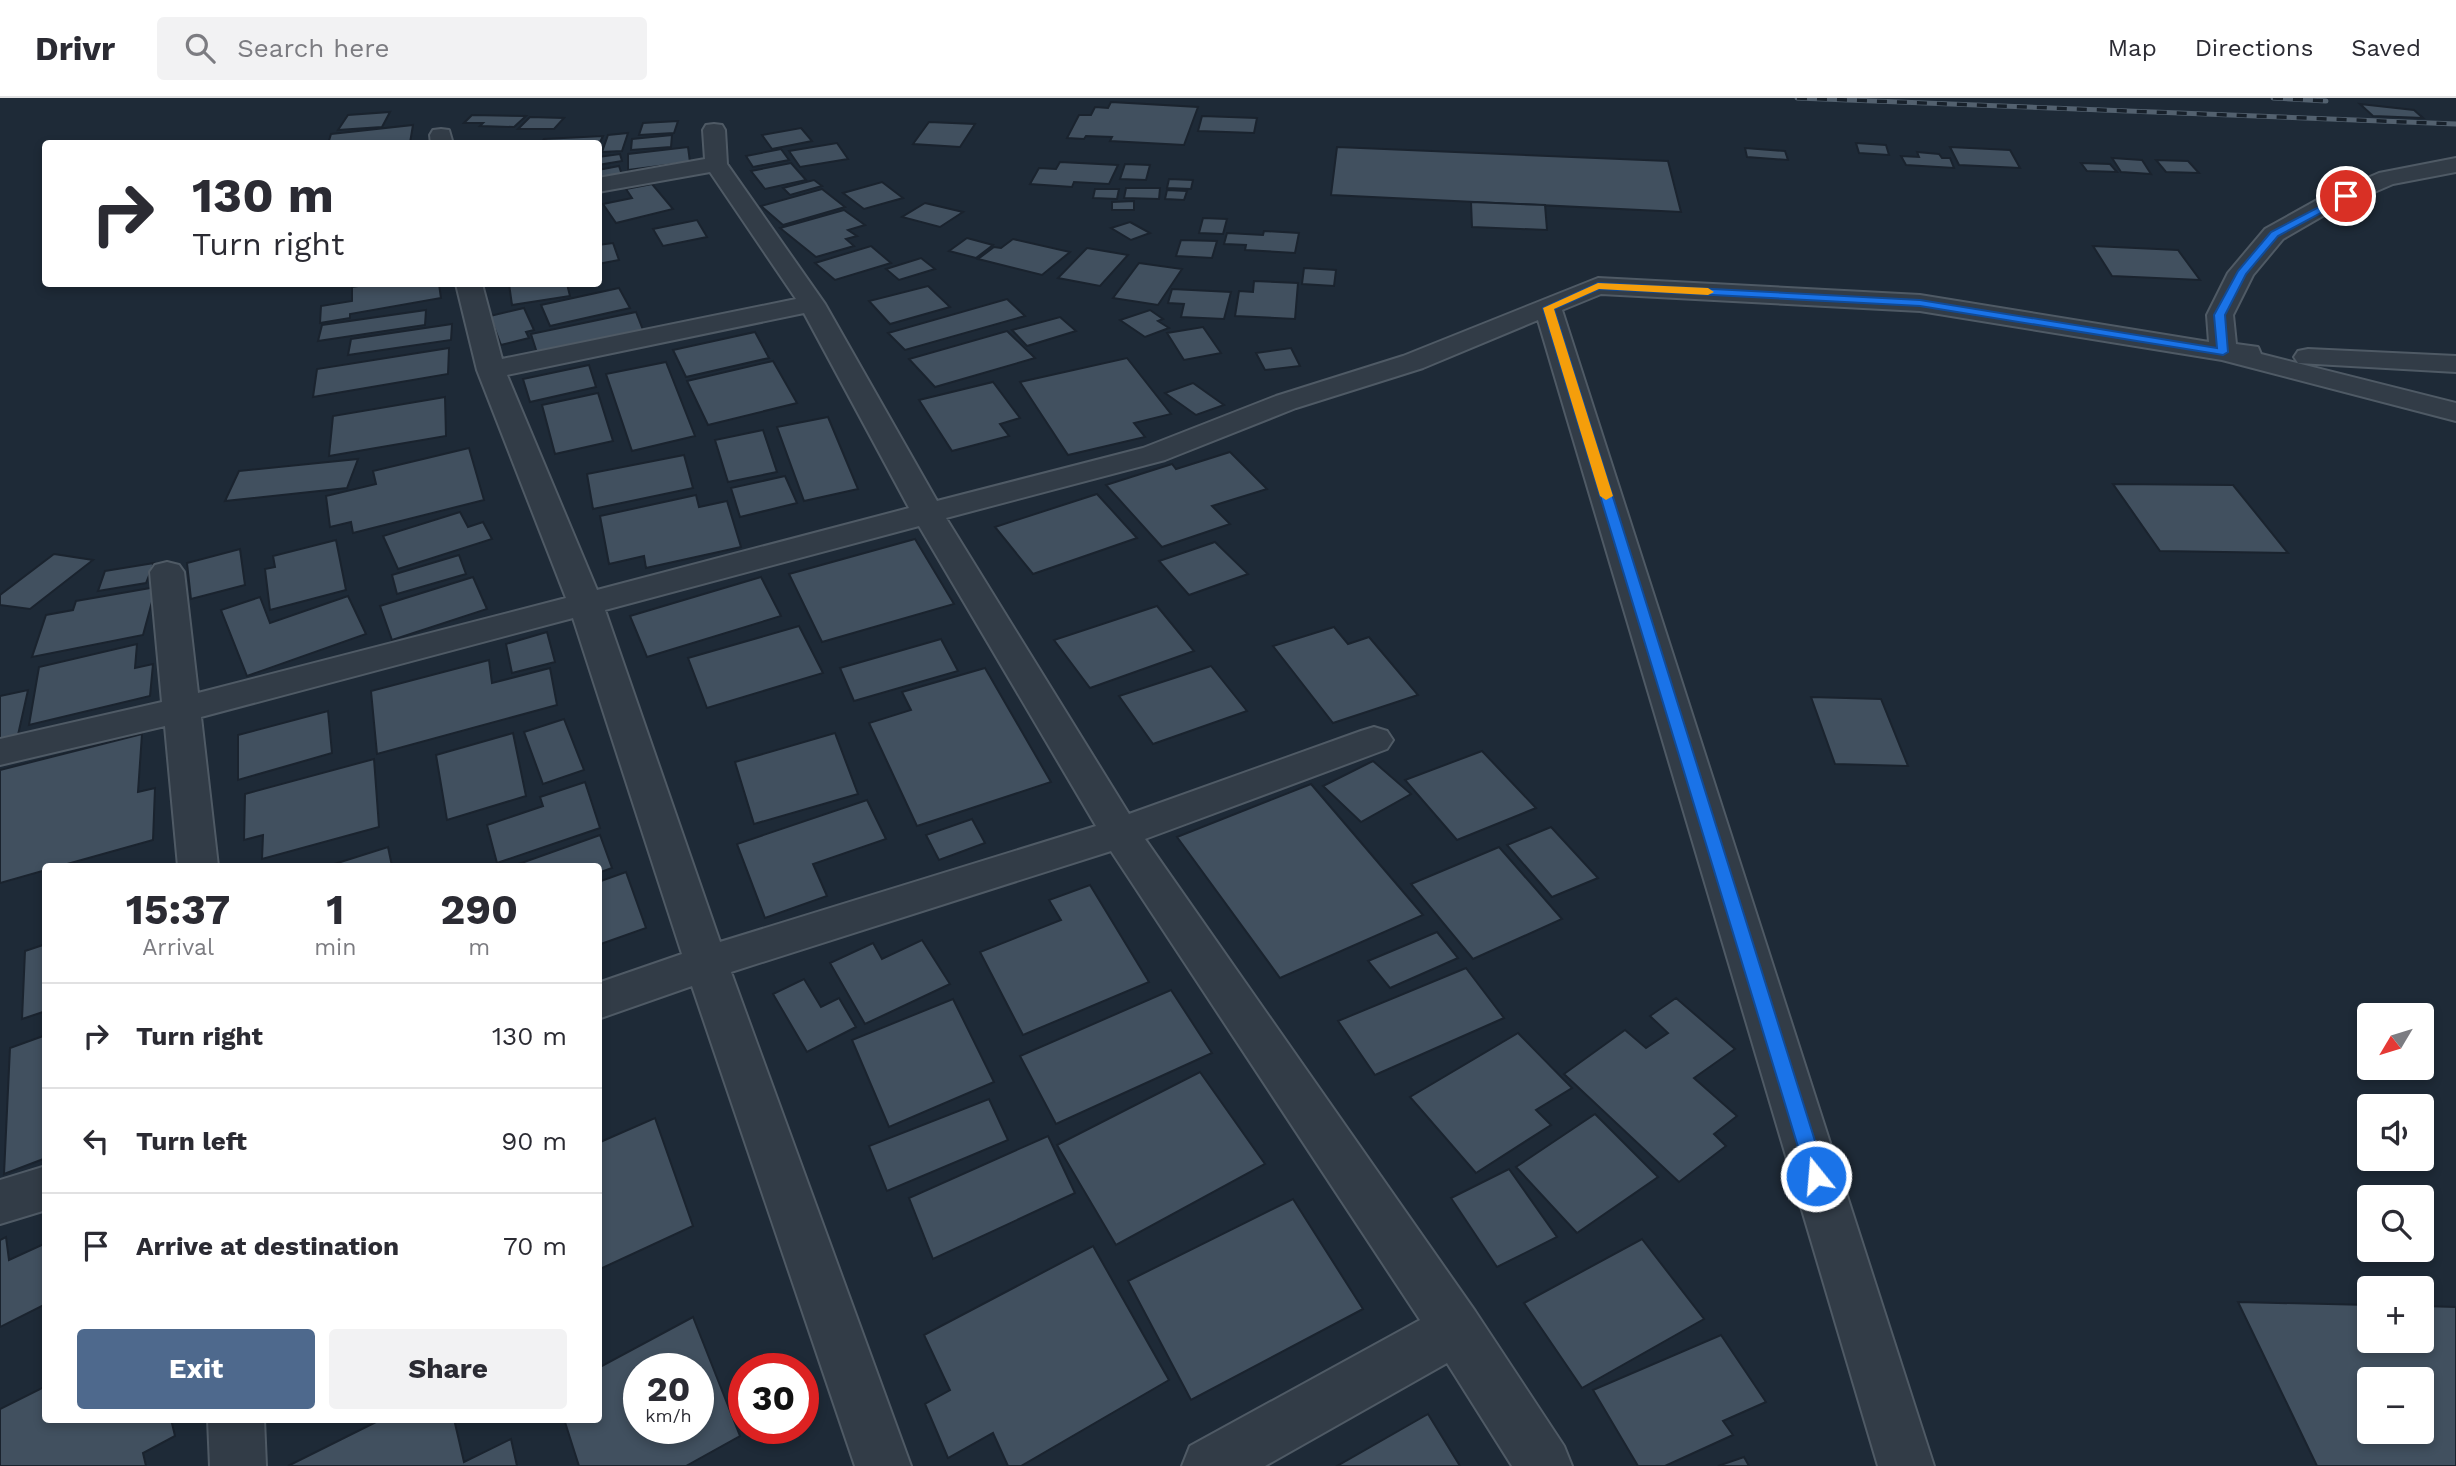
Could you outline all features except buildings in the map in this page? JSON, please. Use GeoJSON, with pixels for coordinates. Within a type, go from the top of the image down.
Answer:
{"type":"FeatureCollection","features":[{"type":"Feature","properties":{"kind":"street"},"geometry":{"type":"LineString","coordinates":[[602,185],[715,147],[812,304],[928,514],[1120,833],[1456,1329],[1544,1466]]}},
{"type":"Feature","properties":{"kind":"street"},"geometry":{"type":"LineString","coordinates":[[2223,352],[2220,315],[2241,273],[2274,234],[2325,205],[2387,178],[2456,165]]}},
{"type":"Feature","properties":{"kind":"street"},"geometry":{"type":"LineString","coordinates":[[0,751],[181,710],[1154,454],[1286,402],[1413,362],[1598,286],[1920,303],[2223,352],[2456,412]]}},
{"type":"Feature","properties":{"kind":"street"},"geometry":{"type":"LineString","coordinates":[[470,287],[491,370],[586,605],[706,963],[883,1466]]}},
{"type":"Feature","properties":{"kind":"street"},"geometry":{"type":"LineString","coordinates":[[491,370],[812,304]]}},
{"type":"Feature","properties":{"kind":"street"},"geometry":{"type":"LineString","coordinates":[[1548,308],[1906,1466]]}},
{"type":"Feature","properties":{"kind":"street"},"geometry":{"type":"LineString","coordinates":[[2223,352],[2456,364]]}},
{"type":"Feature","properties":{"kind":"street"},"geometry":{"type":"LineString","coordinates":[[167,572],[198,863]]}},
{"type":"Feature","properties":{"kind":"street"},"geometry":{"type":"LineString","coordinates":[[602,1000],[706,963],[1120,833],[1374,740]]}},
{"type":"Feature","properties":{"kind":"street"},"geometry":{"type":"LineString","coordinates":[[0,1202],[42,1189]]}},
{"type":"Feature","properties":{"kind":"street"},"geometry":{"type":"LineString","coordinates":[[1210,1466],[1456,1329]]}},
{"type":"Feature","properties":{"kind":"street"},"geometry":{"type":"LineString","coordinates":[[236,1423],[238,1466]]}},
{"type":"Feature","properties":{"kind":"railway"},"geometry":{"type":"LineString","coordinates":[[1797,98],[2456,124]]}},
{"type":"Feature","properties":{"kind":"railway"},"geometry":{"type":"LineString","coordinates":[[2273,98],[2326,101]]}},
{"type":"Feature","properties":{"kind":"slow traffic"},"geometry":{"type":"LineString","coordinates":[[1606,496],[1548,308],[1598,286],[1708,292]]}},
{"type":"Feature","properties":{"kind":"route"},"geometry":{"type":"LineString","coordinates":[[1816,1176],[1548,308],[1598,286],[1920,303],[2223,352],[2220,315],[2241,273],[2274,234],[2346,196]]}}]}
